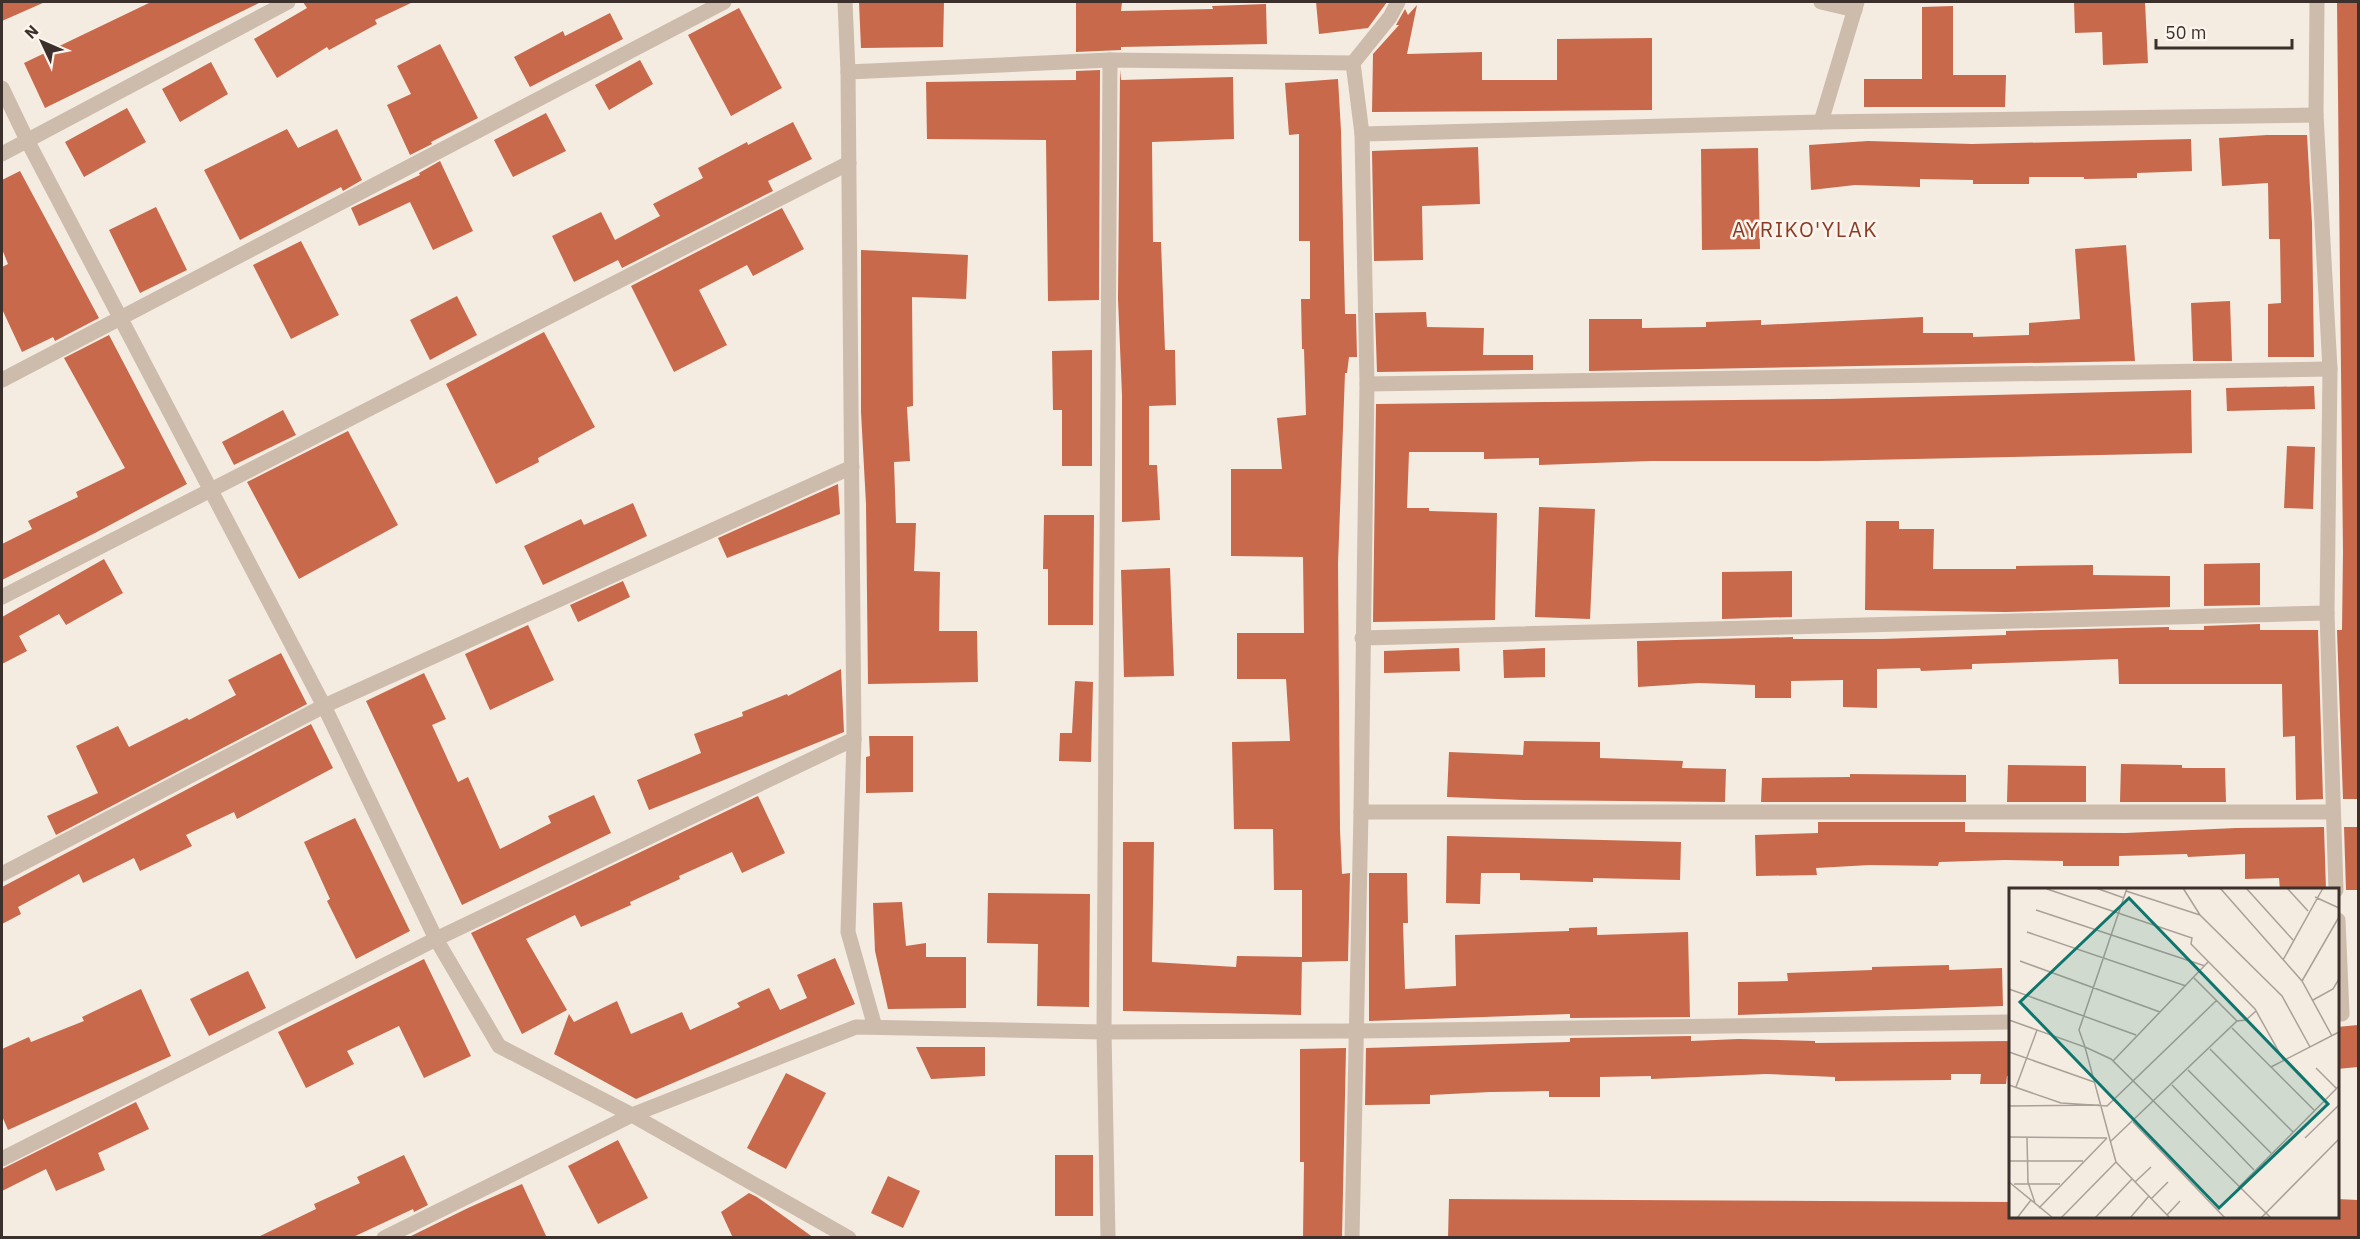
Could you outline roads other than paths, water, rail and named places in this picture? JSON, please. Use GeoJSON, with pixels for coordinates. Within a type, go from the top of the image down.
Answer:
{"type":"FeatureCollection","features":[{"type":"Feature","properties":{"kind":"street"},"geometry":{"type":"LineString","coordinates":[[2,154],[288,2]]}},
{"type":"Feature","properties":{"kind":"street"},"geometry":{"type":"LineString","coordinates":[[2,380],[724,2]]}},
{"type":"Feature","properties":{"kind":"street"},"geometry":{"type":"LineString","coordinates":[[844,2],[848,72],[854,739],[848,932],[875,1027]]}},
{"type":"Feature","properties":{"kind":"street"},"geometry":{"type":"LineString","coordinates":[[1352,1238],[1367,384],[1362,134],[1353,63],[1390,17],[1398,2]]}},
{"type":"Feature","properties":{"kind":"street"},"geometry":{"type":"LineString","coordinates":[[1821,2],[1856,6],[1821,122]]}},
{"type":"Feature","properties":{"kind":"street"},"geometry":{"type":"LineString","coordinates":[[2317,2],[2316,115],[2330,369],[2327,613],[2336,888]]}},
{"type":"Feature","properties":{"kind":"street"},"geometry":{"type":"LineString","coordinates":[[848,72],[1110,60],[1353,63]]}},
{"type":"Feature","properties":{"kind":"street"},"geometry":{"type":"LineString","coordinates":[[1108,1238],[1104,1032],[1110,60]]}},
{"type":"Feature","properties":{"kind":"street"},"geometry":{"type":"LineString","coordinates":[[2,88],[27,140],[324,706],[436,939],[499,1047],[632,1115],[849,1238]]}},
{"type":"Feature","properties":{"kind":"street"},"geometry":{"type":"LineString","coordinates":[[1362,134],[1821,122],[2316,115]]}},
{"type":"Feature","properties":{"kind":"street"},"geometry":{"type":"LineString","coordinates":[[2,597],[849,163]]}},
{"type":"Feature","properties":{"kind":"street"},"geometry":{"type":"LineString","coordinates":[[1367,384],[2330,369]]}},
{"type":"Feature","properties":{"kind":"street"},"geometry":{"type":"LineString","coordinates":[[2,874],[324,706],[852,467]]}},
{"type":"Feature","properties":{"kind":"street"},"geometry":{"type":"LineString","coordinates":[[1362,638],[2327,613]]}},
{"type":"Feature","properties":{"kind":"street"},"geometry":{"type":"LineString","coordinates":[[2,1159],[436,939],[854,739]]}},
{"type":"Feature","properties":{"kind":"street"},"geometry":{"type":"LineString","coordinates":[[1361,812],[2332,812]]}},
{"type":"Feature","properties":{"kind":"street"},"geometry":{"type":"LineString","coordinates":[[2339,984],[2340,1015],[2358,1013]]}},
{"type":"Feature","properties":{"kind":"street"},"geometry":{"type":"LineString","coordinates":[[384,1238],[632,1115],[856,1027],[1104,1032],[1357,1031],[2009,1022]]}},
{"type":"Feature","properties":{"kind":"district","name":"AYRIKO'YLAK"},"geometry":{"type":"Point","coordinates":[1805,230]}}]}
